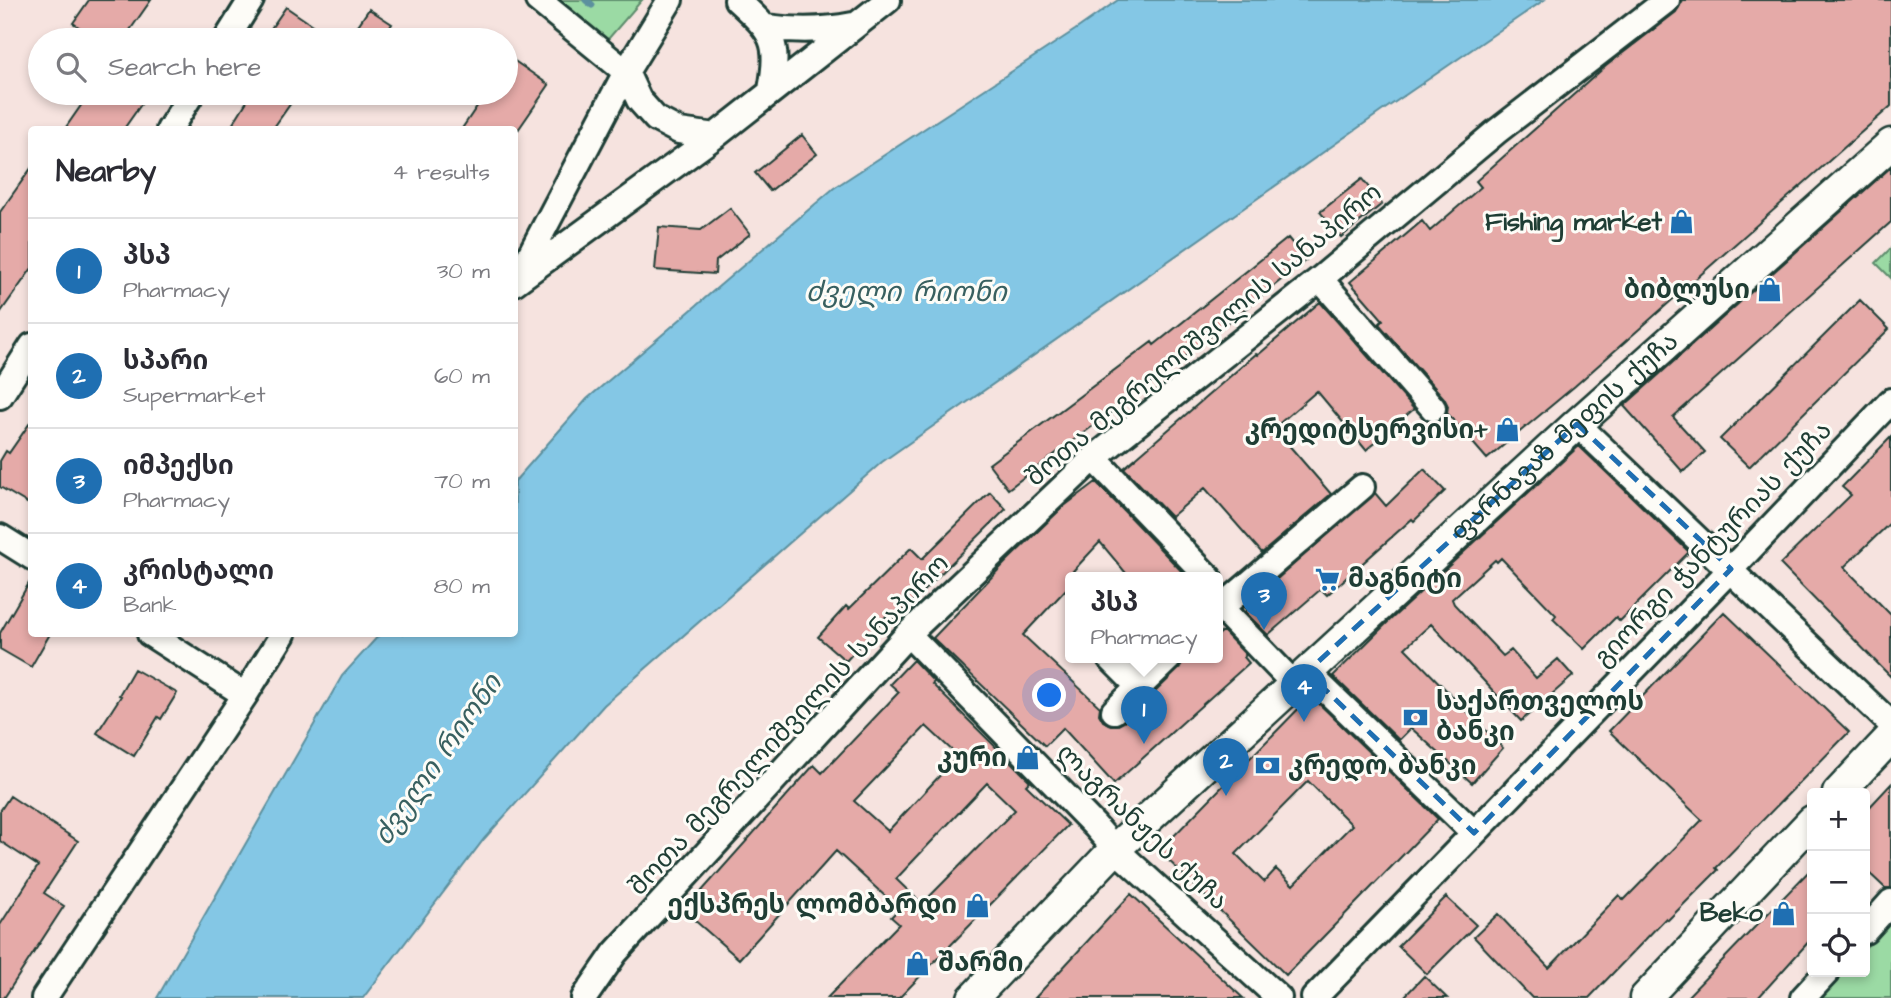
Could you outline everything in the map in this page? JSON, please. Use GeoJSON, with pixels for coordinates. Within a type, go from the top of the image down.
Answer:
{"type":"FeatureCollection","features":[{"type":"Feature","properties":{"kind":"main road","name":"ფარნავაზ მეფის ქუჩა"},"geometry":{"type":"LineString","coordinates":[[973,998],[1115,849],[1577,424],[1891,144]]}},
{"type":"Feature","properties":{"kind":"main road"},"geometry":{"type":"LineString","coordinates":[[1843,788],[1891,737]]}},
{"type":"Feature","properties":{"kind":"main road"},"geometry":{"type":"LineString","coordinates":[[1645,998],[1807,826]]}},
{"type":"Feature","properties":{"kind":"street"},"geometry":{"type":"LineString","coordinates":[[234,28],[251,0]]}},
{"type":"Feature","properties":{"kind":"street"},"geometry":{"type":"LineString","coordinates":[[538,0],[626,72],[639,100],[656,118],[679,131],[715,136]]}},
{"type":"Feature","properties":{"kind":"street"},"geometry":{"type":"LineString","coordinates":[[518,276],[626,72],[670,0]]}},
{"type":"Feature","properties":{"kind":"street"},"geometry":{"type":"LineString","coordinates":[[737,0],[766,27],[774,47],[775,68],[771,90]]}},
{"type":"Feature","properties":{"kind":"street"},"geometry":{"type":"LineString","coordinates":[[518,280],[715,136],[888,0]]}},
{"type":"Feature","properties":{"kind":"street","name":"შოთა მეგრელიშვილის სანაპირო"},"geometry":{"type":"LineString","coordinates":[[583,998],[615,953],[908,634],[1094,458],[1320,279],[1503,139],[1667,0]]}},
{"type":"Feature","properties":{"kind":"street"},"geometry":{"type":"LineString","coordinates":[[766,27],[817,31],[857,24]]}},
{"type":"Feature","properties":{"kind":"street"},"geometry":{"type":"LineString","coordinates":[[171,126],[185,105]]}},
{"type":"Feature","properties":{"kind":"street"},"geometry":{"type":"LineString","coordinates":[[1320,279],[1433,408]]}},
{"type":"Feature","properties":{"kind":"street"},"geometry":{"type":"LineString","coordinates":[[0,396],[28,352]]}},
{"type":"Feature","properties":{"kind":"street","name":"გიორგი ჭანტურიას ქუჩა"},"geometry":{"type":"LineString","coordinates":[[1314,998],[1891,401]]}},
{"type":"Feature","properties":{"kind":"street"},"geometry":{"type":"LineString","coordinates":[[1577,424],[1891,724]]}},
{"type":"Feature","properties":{"kind":"street"},"geometry":{"type":"LineString","coordinates":[[1094,458],[1203,572]]}},
{"type":"Feature","properties":{"kind":"street"},"geometry":{"type":"LineString","coordinates":[[1223,601],[1362,487]]}},
{"type":"Feature","properties":{"kind":"street"},"geometry":{"type":"LineString","coordinates":[[0,537],[28,554]]}},
{"type":"Feature","properties":{"kind":"street"},"geometry":{"type":"LineString","coordinates":[[1223,603],[1301,678],[1474,833]]}},
{"type":"Feature","properties":{"kind":"street","name":"ლაგრანჟეს ქუჩა"},"geometry":{"type":"LineString","coordinates":[[908,634],[1115,849],[1279,998]]}},
{"type":"Feature","properties":{"kind":"street"},"geometry":{"type":"LineString","coordinates":[[155,637],[245,695]]}},
{"type":"Feature","properties":{"kind":"street"},"geometry":{"type":"LineString","coordinates":[[44,998],[281,637]]}},
{"type":"Feature","properties":{"kind":"street"},"geometry":{"type":"LineString","coordinates":[[1115,663],[1139,687]]}},
{"type":"Feature","properties":{"kind":"street"},"geometry":{"type":"LineString","coordinates":[[1114,711],[1164,663]]}},
{"type":"Feature","properties":{"kind":"street"},"geometry":{"type":"LineString","coordinates":[[1870,925],[1891,902]]}},
{"type":"Feature","properties":{"kind":"street"},"geometry":{"type":"LineString","coordinates":[[1803,998],[1822,977]]}},
{"type":"Feature","properties":{"kind":"highlighted area"},"geometry":{"type":"Polygon","coordinates":[[[1577,424],[1731,569],[1474,833],[1307,672],[1577,424]]]}},
{"type":"Feature","properties":{"kind":"green space"},"geometry":{"type":"Polygon","coordinates":[[[545,0],[642,0],[602,46],[545,0]]]}},
{"type":"Feature","properties":{"kind":"green space"},"geometry":{"type":"Polygon","coordinates":[[[1891,248],[1891,278],[1876,263],[1891,248]]]}},
{"type":"Feature","properties":{"kind":"green space"},"geometry":{"type":"Polygon","coordinates":[[[1891,920],[1891,998],[1817,998],[1837,977],[1870,977],[1870,943],[1891,920]]]}},
{"type":"Feature","properties":{"kind":"water","name":"ძველი რიონი"},"geometry":{"type":"Polygon","coordinates":[[[1118,0],[1544,0],[882,462],[604,705],[484,839],[363,998],[157,998],[342,676],[377,637],[518,637],[518,478],[587,399],[834,188],[1118,0]]]}},
{"type":"Feature","properties":{"kind":"building"},"geometry":{"type":"Polygon","coordinates":[[[89,0],[151,0],[131,28],[80,28],[73,23],[89,0]]]}},
{"type":"Feature","properties":{"kind":"building"},"geometry":{"type":"Polygon","coordinates":[[[1683,0],[1891,0],[1891,106],[1575,386],[1487,459],[1447,413],[1448,406],[1444,398],[1379,324],[1383,320],[1350,282],[1422,221],[1430,231],[1481,187],[1476,181],[1606,66],[1676,12],[1683,0]]]}},
{"type":"Feature","properties":{"kind":"building"},"geometry":{"type":"Polygon","coordinates":[[[286,7],[317,28],[271,28],[286,7]]]}},
{"type":"Feature","properties":{"kind":"building"},"geometry":{"type":"Polygon","coordinates":[[[369,9],[392,24],[390,28],[356,28],[369,9]]]}},
{"type":"Feature","properties":{"kind":"building"},"geometry":{"type":"Polygon","coordinates":[[[518,63],[549,85],[518,130],[518,126],[464,126],[478,105],[518,105],[518,63]]]}},
{"type":"Feature","properties":{"kind":"building"},"geometry":{"type":"Polygon","coordinates":[[[81,105],[141,105],[126,126],[67,126],[81,105]]]}},
{"type":"Feature","properties":{"kind":"building"},"geometry":{"type":"Polygon","coordinates":[[[245,105],[290,105],[275,126],[231,126],[245,105]]]}},
{"type":"Feature","properties":{"kind":"building"},"geometry":{"type":"Polygon","coordinates":[[[802,135],[817,154],[770,191],[755,173],[802,135]]]}},
{"type":"Feature","properties":{"kind":"building"},"geometry":{"type":"Polygon","coordinates":[[[1891,167],[1891,222],[1673,417],[1705,452],[1683,472],[1624,406],[1891,167]]]}},
{"type":"Feature","properties":{"kind":"building"},"geometry":{"type":"Polygon","coordinates":[[[28,173],[28,274],[0,313],[0,212],[28,173]]]}},
{"type":"Feature","properties":{"kind":"building"},"geometry":{"type":"Polygon","coordinates":[[[1362,179],[1382,204],[1341,237],[1320,212],[1362,179]]]}},
{"type":"Feature","properties":{"kind":"building"},"geometry":{"type":"Polygon","coordinates":[[[730,208],[750,234],[716,261],[715,274],[655,270],[659,227],[701,230],[730,208]]]}},
{"type":"Feature","properties":{"kind":"building"},"geometry":{"type":"Polygon","coordinates":[[[1288,238],[1306,260],[1171,368],[1008,489],[989,464],[1152,342],[1154,345],[1288,238]]]}},
{"type":"Feature","properties":{"kind":"building"},"geometry":{"type":"Polygon","coordinates":[[[1860,300],[1889,329],[1749,467],[1720,439],[1860,300]]]}},
{"type":"Feature","properties":{"kind":"building"},"geometry":{"type":"Polygon","coordinates":[[[1320,302],[1414,409],[1366,450],[1317,391],[1274,428],[1331,494],[1262,553],[1205,488],[1171,517],[1124,468],[1320,302]]]}},
{"type":"Feature","properties":{"kind":"building"},"geometry":{"type":"Polygon","coordinates":[[[28,426],[28,504],[0,487],[0,461],[6,451],[9,453],[28,426]]]}},
{"type":"Feature","properties":{"kind":"building"},"geometry":{"type":"Polygon","coordinates":[[[1891,437],[1891,522],[1844,567],[1891,615],[1891,677],[1780,564],[1851,495],[1842,487],[1891,437]]]}},
{"type":"Feature","properties":{"kind":"building"},"geometry":{"type":"Polygon","coordinates":[[[1579,446],[1689,552],[1620,621],[1616,617],[1584,649],[1553,619],[1556,615],[1501,558],[1497,562],[1495,560],[1452,599],[1503,656],[1511,650],[1536,678],[1558,659],[1573,676],[1521,721],[1431,624],[1405,648],[1503,748],[1472,783],[1411,728],[1399,740],[1333,676],[1579,446]]]}},
{"type":"Feature","properties":{"kind":"building"},"geometry":{"type":"Polygon","coordinates":[[[1424,469],[1445,491],[1327,595],[1321,589],[1268,635],[1245,612],[1245,607],[1375,493],[1386,506],[1424,469]]]}},
{"type":"Feature","properties":{"kind":"building"},"geometry":{"type":"Polygon","coordinates":[[[1096,482],[1182,572],[1125,572],[1100,542],[1074,572],[1065,572],[1065,590],[1023,635],[1100,707],[1099,714],[1103,721],[1111,725],[1124,722],[1179,669],[1181,663],[1223,663],[1223,631],[1246,655],[1244,657],[1249,663],[1114,784],[1063,728],[1045,746],[933,638],[1063,507],[1096,482]]]}},
{"type":"Feature","properties":{"kind":"building"},"geometry":{"type":"Polygon","coordinates":[[[990,492],[1006,509],[895,619],[889,613],[846,661],[818,637],[846,606],[849,609],[911,548],[922,559],[990,492]]]}},
{"type":"Feature","properties":{"kind":"building"},"geometry":{"type":"Polygon","coordinates":[[[28,585],[28,637],[48,637],[31,667],[0,649],[0,633],[28,585]]]}},
{"type":"Feature","properties":{"kind":"building"},"geometry":{"type":"Polygon","coordinates":[[[1724,612],[1849,732],[1716,868],[1718,870],[1668,920],[1666,918],[1589,998],[1532,998],[1474,937],[1498,914],[1549,968],[1619,895],[1624,900],[1702,820],[1609,731],[1724,612]]]}},
{"type":"Feature","properties":{"kind":"building"},"geometry":{"type":"Polygon","coordinates":[[[913,660],[934,682],[932,684],[1030,781],[1026,785],[1068,825],[899,998],[827,998],[899,924],[891,917],[899,909],[836,851],[739,959],[684,911],[814,765],[822,773],[899,692],[890,684],[913,660]],[[926,726],[854,801],[888,831],[958,756],[926,726]],[[987,783],[896,879],[922,904],[1015,810],[987,783]]]}},
{"type":"Feature","properties":{"kind":"building"},"geometry":{"type":"Polygon","coordinates":[[[134,669],[177,693],[161,719],[158,717],[134,756],[97,733],[121,696],[119,695],[134,669]]]}},
{"type":"Feature","properties":{"kind":"building"},"geometry":{"type":"Polygon","coordinates":[[[1311,696],[1438,819],[1286,975],[1159,851],[1311,696]],[[1308,781],[1236,854],[1264,882],[1276,869],[1293,885],[1352,825],[1308,781]]]}},
{"type":"Feature","properties":{"kind":"building"},"geometry":{"type":"Polygon","coordinates":[[[1891,784],[1891,888],[1885,888],[1870,874],[1870,807],[1891,784]]]}},
{"type":"Feature","properties":{"kind":"building"},"geometry":{"type":"Polygon","coordinates":[[[10,796],[78,841],[44,893],[64,906],[4,998],[0,998],[0,925],[38,866],[0,841],[0,811],[10,796]]]}},
{"type":"Feature","properties":{"kind":"building"},"geometry":{"type":"Polygon","coordinates":[[[1807,873],[1807,944],[1758,998],[1686,998],[1807,873]]]}},
{"type":"Feature","properties":{"kind":"building"},"geometry":{"type":"Polygon","coordinates":[[[1131,894],[1243,998],[1035,998],[1131,894]]]}},
{"type":"Feature","properties":{"kind":"building"},"geometry":{"type":"Polygon","coordinates":[[[1446,897],[1476,925],[1427,974],[1398,946],[1446,897]]]}},
{"type":"Feature","properties":{"kind":"building"},"geometry":{"type":"Polygon","coordinates":[[[1424,976],[1447,998],[1403,998],[1424,976]]]}},
{"type":"Feature","properties":{"kind":"waterway"},"geometry":{"type":"LineString","coordinates":[[586,0],[592,5]]}},
{"type":"Feature","properties":{"kind":"place","name":"Fishing market"},"geometry":{"type":"Point","coordinates":[1682,222]}},
{"type":"Feature","properties":{"kind":"place","name":"ბიბლუსი"},"geometry":{"type":"Point","coordinates":[1770,290]}},
{"type":"Feature","properties":{"kind":"place","name":"კრედიტსერვისი+"},"geometry":{"type":"Point","coordinates":[1508,430]}},
{"type":"Feature","properties":{"kind":"place","name":"მაგნიტი"},"geometry":{"type":"Point","coordinates":[1328,579]}},
{"type":"Feature","properties":{"kind":"place","name":"იმპექსი"},"geometry":{"type":"Point","coordinates":[1264,630]}},
{"type":"Feature","properties":{"kind":"place","name":"საქართველოს ბანკი"},"geometry":{"type":"Point","coordinates":[1416,717]}},
{"type":"Feature","properties":{"kind":"place","name":"კრისტალი"},"geometry":{"type":"Point","coordinates":[1304,722]}},
{"type":"Feature","properties":{"kind":"place","name":"პსპ"},"geometry":{"type":"Point","coordinates":[1144,744]}},
{"type":"Feature","properties":{"kind":"place","name":"კური"},"geometry":{"type":"Point","coordinates":[1027,758]}},
{"type":"Feature","properties":{"kind":"place","name":"კრედო ბანკი"},"geometry":{"type":"Point","coordinates":[1268,766]}},
{"type":"Feature","properties":{"kind":"place","name":"სპარი"},"geometry":{"type":"Point","coordinates":[1226,796]}},
{"type":"Feature","properties":{"kind":"place","name":"ექსპრეს ლომბარდი"},"geometry":{"type":"Point","coordinates":[977,905]}},
{"type":"Feature","properties":{"kind":"place","name":"Beko"},"geometry":{"type":"Point","coordinates":[1783,913]}},
{"type":"Feature","properties":{"kind":"place","name":"შარმი"},"geometry":{"type":"Point","coordinates":[918,963]}}]}
